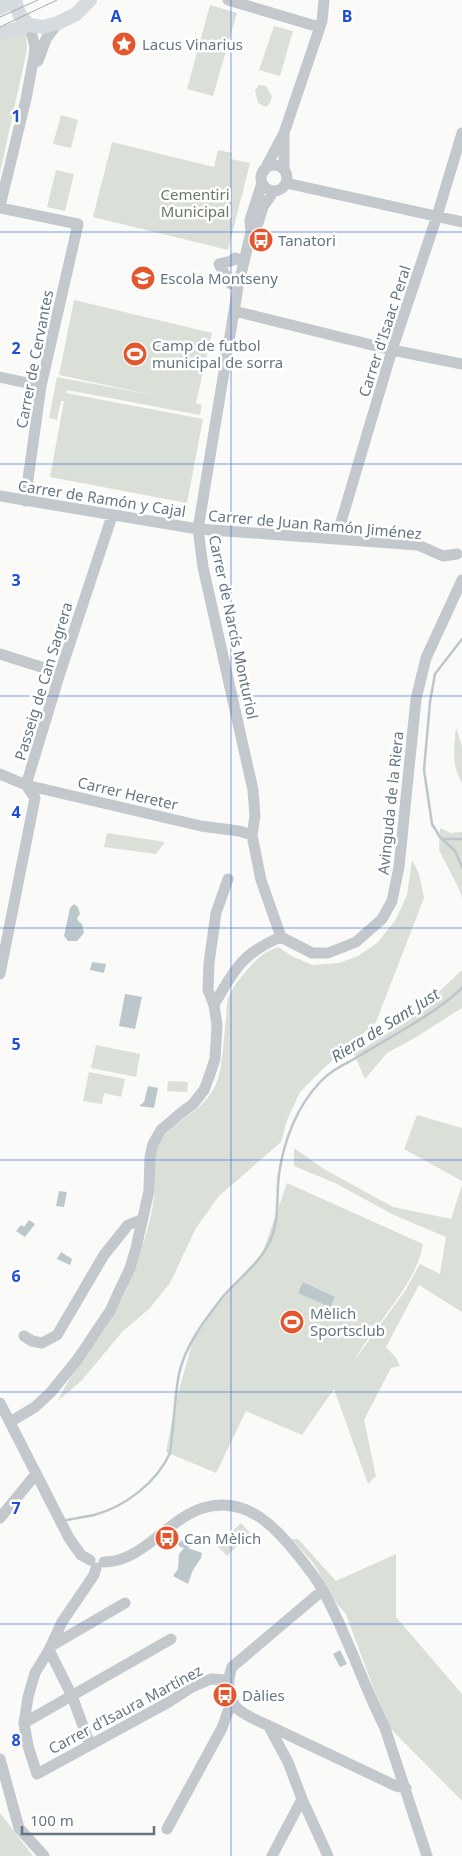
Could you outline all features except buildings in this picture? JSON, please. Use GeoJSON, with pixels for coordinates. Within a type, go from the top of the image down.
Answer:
{"type":"FeatureCollection","features":[{"type":"Feature","properties":{"kind":"main road"},"geometry":{"type":"LineString","coordinates":[[0,8],[15,0],[19,14],[29,25]]}},
{"type":"Feature","properties":{"kind":"main road"},"geometry":{"type":"LineString","coordinates":[[0,34],[29,25],[43,27],[58,23],[76,14],[90,0]]}},
{"type":"Feature","properties":{"kind":"street"},"geometry":{"type":"LineString","coordinates":[[228,0],[320,27]]}},
{"type":"Feature","properties":{"kind":"street","name":"Carrer de Narcís Monturiol"},"geometry":{"type":"LineString","coordinates":[[281,937],[261,880],[252,835],[255,816],[253,790],[203,567],[198,529],[238,287],[251,232],[250,220],[263,177],[284,133],[320,27],[324,0]]}},
{"type":"Feature","properties":{"kind":"street"},"geometry":{"type":"LineString","coordinates":[[26,99],[46,39],[58,23]]}},
{"type":"Feature","properties":{"kind":"street"},"geometry":{"type":"LineString","coordinates":[[0,207],[26,99],[35,46],[29,25]]}},
{"type":"Feature","properties":{"kind":"street"},"geometry":{"type":"LineString","coordinates":[[284,133],[286,184],[282,189],[274,192],[267,189],[263,177],[267,168],[275,165],[284,168]]}},
{"type":"Feature","properties":{"kind":"street","name":"Carrer d'Isaac Peral"},"geometry":{"type":"LineString","coordinates":[[336,539],[392,350],[437,216],[462,133]]}},
{"type":"Feature","properties":{"kind":"street"},"geometry":{"type":"LineString","coordinates":[[286,184],[462,222]]}},
{"type":"Feature","properties":{"kind":"street","name":"Carrer de Narcís Monturiol"},"geometry":{"type":"LineString","coordinates":[[251,232],[258,223],[263,207],[274,192]]}},
{"type":"Feature","properties":{"kind":"street","name":"Carrer de Cervantes"},"geometry":{"type":"LineString","coordinates":[[0,207],[78,224],[41,386],[25,501]]}},
{"type":"Feature","properties":{"kind":"street"},"geometry":{"type":"LineString","coordinates":[[238,287],[230,283],[216,263],[235,258],[243,261]]}},
{"type":"Feature","properties":{"kind":"street"},"geometry":{"type":"LineString","coordinates":[[234,311],[392,350],[462,364]]}},
{"type":"Feature","properties":{"kind":"street"},"geometry":{"type":"LineString","coordinates":[[0,377],[41,386]]}},
{"type":"Feature","properties":{"kind":"street","name":"Carrer de Ramón y Cajal"},"geometry":{"type":"LineString","coordinates":[[0,496],[198,529]]}},
{"type":"Feature","properties":{"kind":"street","name":"Passeig de Can Sagrera"},"geometry":{"type":"LineString","coordinates":[[0,974],[6,914],[35,798],[26,785],[60,673],[112,516]]}},
{"type":"Feature","properties":{"kind":"street","name":"Carrer de Juan Ramón Jiménez"},"geometry":{"type":"LineString","coordinates":[[198,529],[418,546],[443,556],[460,553]]}},
{"type":"Feature","properties":{"kind":"street","name":"Avinguda de la Riera"},"geometry":{"type":"LineString","coordinates":[[281,937],[312,953],[328,953],[356,942],[382,919],[392,900],[399,867],[416,699],[426,658],[462,580]]}},
{"type":"Feature","properties":{"kind":"street"},"geometry":{"type":"LineString","coordinates":[[0,654],[60,673]]}},
{"type":"Feature","properties":{"kind":"street","name":"Carrer Hereter"},"geometry":{"type":"LineString","coordinates":[[0,774],[26,785],[201,826],[239,831],[252,835]]}},
{"type":"Feature","properties":{"kind":"street"},"geometry":{"type":"LineString","coordinates":[[10,1422],[35,1408],[51,1392],[89,1343],[110,1311],[130,1268],[143,1219],[149,1191],[150,1157],[156,1137],[172,1120],[193,1104],[204,1090],[215,1059],[217,1025],[214,1006],[208,990],[209,964],[216,913],[228,879]]}},
{"type":"Feature","properties":{"kind":"street"},"geometry":{"type":"LineString","coordinates":[[214,1006],[234,970],[262,945],[281,937]]}},
{"type":"Feature","properties":{"kind":"street"},"geometry":{"type":"LineString","coordinates":[[24,1336],[32,1341],[42,1343],[57,1335],[104,1255],[128,1225],[143,1219]]}},
{"type":"Feature","properties":{"kind":"street"},"geometry":{"type":"LineString","coordinates":[[0,1403],[69,1538],[81,1555],[97,1563],[113,1562],[132,1555],[190,1513],[220,1504],[242,1508],[264,1518],[284,1538],[323,1590],[385,1728],[427,1856]]}},
{"type":"Feature","properties":{"kind":"street"},"geometry":{"type":"LineString","coordinates":[[0,1518],[36,1474]]}},
{"type":"Feature","properties":{"kind":"street"},"geometry":{"type":"LineString","coordinates":[[24,1723],[28,1697],[35,1673],[50,1648],[62,1622],[94,1575],[97,1563]]}},
{"type":"Feature","properties":{"kind":"street"},"geometry":{"type":"LineString","coordinates":[[323,1590],[232,1666],[229,1680],[232,1700],[238,1710],[396,1786],[406,1788]]}},
{"type":"Feature","properties":{"kind":"street"},"geometry":{"type":"LineString","coordinates":[[50,1648],[125,1604]]}},
{"type":"Feature","properties":{"kind":"street"},"geometry":{"type":"LineString","coordinates":[[24,1723],[171,1639]]}},
{"type":"Feature","properties":{"kind":"street"},"geometry":{"type":"LineString","coordinates":[[50,1648],[72,1696],[90,1745]]}},
{"type":"Feature","properties":{"kind":"street","name":"Carrer d'Isaura Martínez"},"geometry":{"type":"LineString","coordinates":[[24,1723],[36,1774],[198,1684],[211,1679],[229,1680]]}},
{"type":"Feature","properties":{"kind":"street"},"geometry":{"type":"LineString","coordinates":[[167,1829],[222,1728],[232,1700]]}},
{"type":"Feature","properties":{"kind":"street"},"geometry":{"type":"LineString","coordinates":[[268,1725],[288,1762],[302,1799],[328,1856]]}},
{"type":"Feature","properties":{"kind":"street"},"geometry":{"type":"LineString","coordinates":[[0,1760],[19,1828],[44,1856]]}},
{"type":"Feature","properties":{"kind":"street"},"geometry":{"type":"LineString","coordinates":[[272,1856],[302,1799]]}},
{"type":"Feature","properties":{"kind":"green space"},"geometry":{"type":"Polygon","coordinates":[[[210,5],[237,13],[213,96],[187,89],[210,5]]]}},
{"type":"Feature","properties":{"kind":"green space"},"geometry":{"type":"Polygon","coordinates":[[[274,26],[293,31],[280,76],[259,70],[274,26]]]}},
{"type":"Feature","properties":{"kind":"green space"},"geometry":{"type":"Polygon","coordinates":[[[17,32],[26,34],[27,50],[0,173],[0,39],[17,32]]]}},
{"type":"Feature","properties":{"kind":"green space"},"geometry":{"type":"Polygon","coordinates":[[[259,85],[266,86],[272,96],[270,103],[266,107],[258,103],[255,90],[259,85]]]}},
{"type":"Feature","properties":{"kind":"green space"},"geometry":{"type":"Polygon","coordinates":[[[61,115],[78,120],[71,148],[53,144],[61,115]]]}},
{"type":"Feature","properties":{"kind":"green space","name":"Cementiri Municipal"},"geometry":{"type":"Polygon","coordinates":[[[112,142],[214,167],[218,150],[232,153],[231,159],[250,163],[228,250],[93,217],[112,142]]]}},
{"type":"Feature","properties":{"kind":"green space"},"geometry":{"type":"Polygon","coordinates":[[[56,170],[74,174],[65,211],[47,207],[56,170]]]}},
{"type":"Feature","properties":{"kind":"green space"},"geometry":{"type":"Polygon","coordinates":[[[74,300],[212,333],[196,403],[202,405],[200,415],[67,390],[66,393],[203,419],[187,503],[50,477],[64,401],[61,401],[57,420],[49,418],[57,377],[157,396],[59,375],[74,300]]]}},
{"type":"Feature","properties":{"kind":"green space"},"geometry":{"type":"Polygon","coordinates":[[[456,728],[462,746],[462,783],[455,763],[456,728]]]}},
{"type":"Feature","properties":{"kind":"green space"},"geometry":{"type":"Polygon","coordinates":[[[440,828],[451,833],[462,832],[462,898],[439,850],[440,828]]]}},
{"type":"Feature","properties":{"kind":"green space"},"geometry":{"type":"Polygon","coordinates":[[[107,833],[165,842],[156,854],[104,847],[107,833]]]}},
{"type":"Feature","properties":{"kind":"green space"},"geometry":{"type":"Polygon","coordinates":[[[412,860],[419,874],[424,898],[376,1022],[300,1092],[287,1120],[281,1142],[219,1196],[196,1228],[170,1283],[149,1309],[123,1331],[82,1380],[58,1401],[74,1372],[112,1317],[127,1288],[150,1221],[155,1191],[154,1164],[158,1145],[173,1127],[201,1105],[216,1085],[221,1065],[227,1002],[235,985],[258,958],[278,947],[312,965],[339,963],[358,956],[377,943],[395,921],[407,895],[412,860]]]}},
{"type":"Feature","properties":{"kind":"green space"},"geometry":{"type":"Polygon","coordinates":[[[462,970],[462,1008],[387,1053],[365,1079],[354,1054],[409,1020],[462,970]]]}},
{"type":"Feature","properties":{"kind":"green space"},"geometry":{"type":"Polygon","coordinates":[[[96,1045],[140,1054],[136,1077],[91,1068],[96,1045]]]}},
{"type":"Feature","properties":{"kind":"green space"},"geometry":{"type":"Polygon","coordinates":[[[89,1072],[125,1079],[121,1097],[104,1093],[102,1104],[83,1101],[89,1072]]]}},
{"type":"Feature","properties":{"kind":"green space"},"geometry":{"type":"Polygon","coordinates":[[[168,1081],[188,1082],[187,1092],[167,1091],[168,1081]]]}},
{"type":"Feature","properties":{"kind":"green space"},"geometry":{"type":"Polygon","coordinates":[[[417,1115],[462,1128],[462,1181],[404,1149],[417,1115]]]}},
{"type":"Feature","properties":{"kind":"green space","name":"Mèlich Sportsclub"},"geometry":{"type":"Polygon","coordinates":[[[294,1148],[324,1169],[393,1207],[451,1219],[462,1185],[462,1312],[419,1285],[386,1347],[396,1358],[400,1366],[391,1368],[364,1420],[376,1476],[368,1484],[334,1389],[302,1435],[246,1411],[216,1473],[166,1452],[176,1401],[193,1340],[217,1305],[261,1257],[287,1183],[423,1244],[419,1260],[412,1275],[354,1361],[405,1291],[420,1264],[440,1274],[446,1237],[394,1215],[335,1183],[294,1166],[294,1148]]]}},
{"type":"Feature","properties":{"kind":"green space"},"geometry":{"type":"Polygon","coordinates":[[[241,1523],[250,1533],[227,1556],[217,1546],[241,1523]]]}},
{"type":"Feature","properties":{"kind":"green space"},"geometry":{"type":"Polygon","coordinates":[[[292,1539],[298,1539],[336,1581],[396,1554],[396,1617],[462,1694],[462,1801],[387,1725],[346,1614],[336,1603],[314,1564],[292,1539]]]}},
{"type":"Feature","properties":{"kind":"green space"},"geometry":{"type":"Polygon","coordinates":[[[0,1813],[33,1856],[0,1856],[0,1813]]]}},
{"type":"Feature","properties":{"kind":"shaded area"},"geometry":{"type":"Polygon","coordinates":[[[74,904],[78,907],[80,914],[77,918],[82,924],[84,933],[77,941],[68,941],[64,936],[70,908],[74,904]]]}},
{"type":"Feature","properties":{"kind":"shaded area"},"geometry":{"type":"Polygon","coordinates":[[[92,962],[106,964],[104,973],[90,970],[92,962]]]}},
{"type":"Feature","properties":{"kind":"shaded area"},"geometry":{"type":"Polygon","coordinates":[[[125,994],[142,997],[135,1029],[119,1026],[125,994]]]}},
{"type":"Feature","properties":{"kind":"shaded area"},"geometry":{"type":"Polygon","coordinates":[[[148,1086],[158,1088],[154,1108],[139,1106],[144,1102],[148,1086]]]}},
{"type":"Feature","properties":{"kind":"shaded area"},"geometry":{"type":"Polygon","coordinates":[[[59,1191],[67,1192],[64,1207],[56,1206],[59,1191]]]}},
{"type":"Feature","properties":{"kind":"shaded area"},"geometry":{"type":"Polygon","coordinates":[[[29,1220],[35,1224],[25,1237],[16,1231],[21,1225],[24,1227],[29,1220]]]}},
{"type":"Feature","properties":{"kind":"shaded area"},"geometry":{"type":"Polygon","coordinates":[[[61,1252],[72,1259],[70,1265],[57,1259],[61,1252]]]}},
{"type":"Feature","properties":{"kind":"shaded area"},"geometry":{"type":"Polygon","coordinates":[[[303,1282],[335,1297],[330,1307],[298,1293],[303,1282]]]}},
{"type":"Feature","properties":{"kind":"shaded area"},"geometry":{"type":"Polygon","coordinates":[[[182,1540],[193,1542],[193,1545],[188,1548],[202,1553],[188,1584],[173,1576],[178,1569],[179,1554],[184,1548],[178,1544],[182,1540]]]}},
{"type":"Feature","properties":{"kind":"shaded area"},"geometry":{"type":"Polygon","coordinates":[[[340,1650],[347,1664],[340,1667],[333,1654],[340,1650]]]}},
{"type":"Feature","properties":{"kind":"waterway","name":"Riera de Sant Just"},"geometry":{"type":"LineString","coordinates":[[462,639],[435,674],[430,702],[424,770],[432,824],[440,837],[455,851],[462,867]]}},
{"type":"Feature","properties":{"kind":"waterway"},"geometry":{"type":"LineString","coordinates":[[444,839],[462,839]]}},
{"type":"Feature","properties":{"kind":"waterway","name":"Riera de Sant Just"},"geometry":{"type":"LineString","coordinates":[[67,1520],[94,1515],[128,1500],[139,1492],[164,1464],[170,1453],[177,1384],[182,1364],[202,1325],[227,1292],[260,1257],[270,1241],[275,1225],[278,1182],[284,1149],[298,1113],[312,1092],[334,1070],[427,1015],[462,988]]}},
{"type":"Feature","properties":{"kind":"tram line"},"geometry":{"type":"LineString","coordinates":[[0,17],[38,0]]}},
{"type":"Feature","properties":{"kind":"tram line"},"geometry":{"type":"LineString","coordinates":[[0,27],[57,0]]}},
{"type":"Feature","properties":{"kind":"place","name":"Lacus Vinarius"},"geometry":{"type":"Point","coordinates":[124,44]}},
{"type":"Feature","properties":{"kind":"place","name":"Tanatori"},"geometry":{"type":"Point","coordinates":[261,240]}},
{"type":"Feature","properties":{"kind":"place","name":"Escola Montseny"},"geometry":{"type":"Point","coordinates":[143,278]}},
{"type":"Feature","properties":{"kind":"place","name":"Camp de futbol municipal de sorra"},"geometry":{"type":"Point","coordinates":[135,354]}},
{"type":"Feature","properties":{"kind":"place","name":"Mèlich Sportsclub"},"geometry":{"type":"Point","coordinates":[292,1322]}},
{"type":"Feature","properties":{"kind":"place","name":"Can Mèlich"},"geometry":{"type":"Point","coordinates":[167,1538]}},
{"type":"Feature","properties":{"kind":"place","name":"Dàlies"},"geometry":{"type":"Point","coordinates":[225,1695]}}]}
